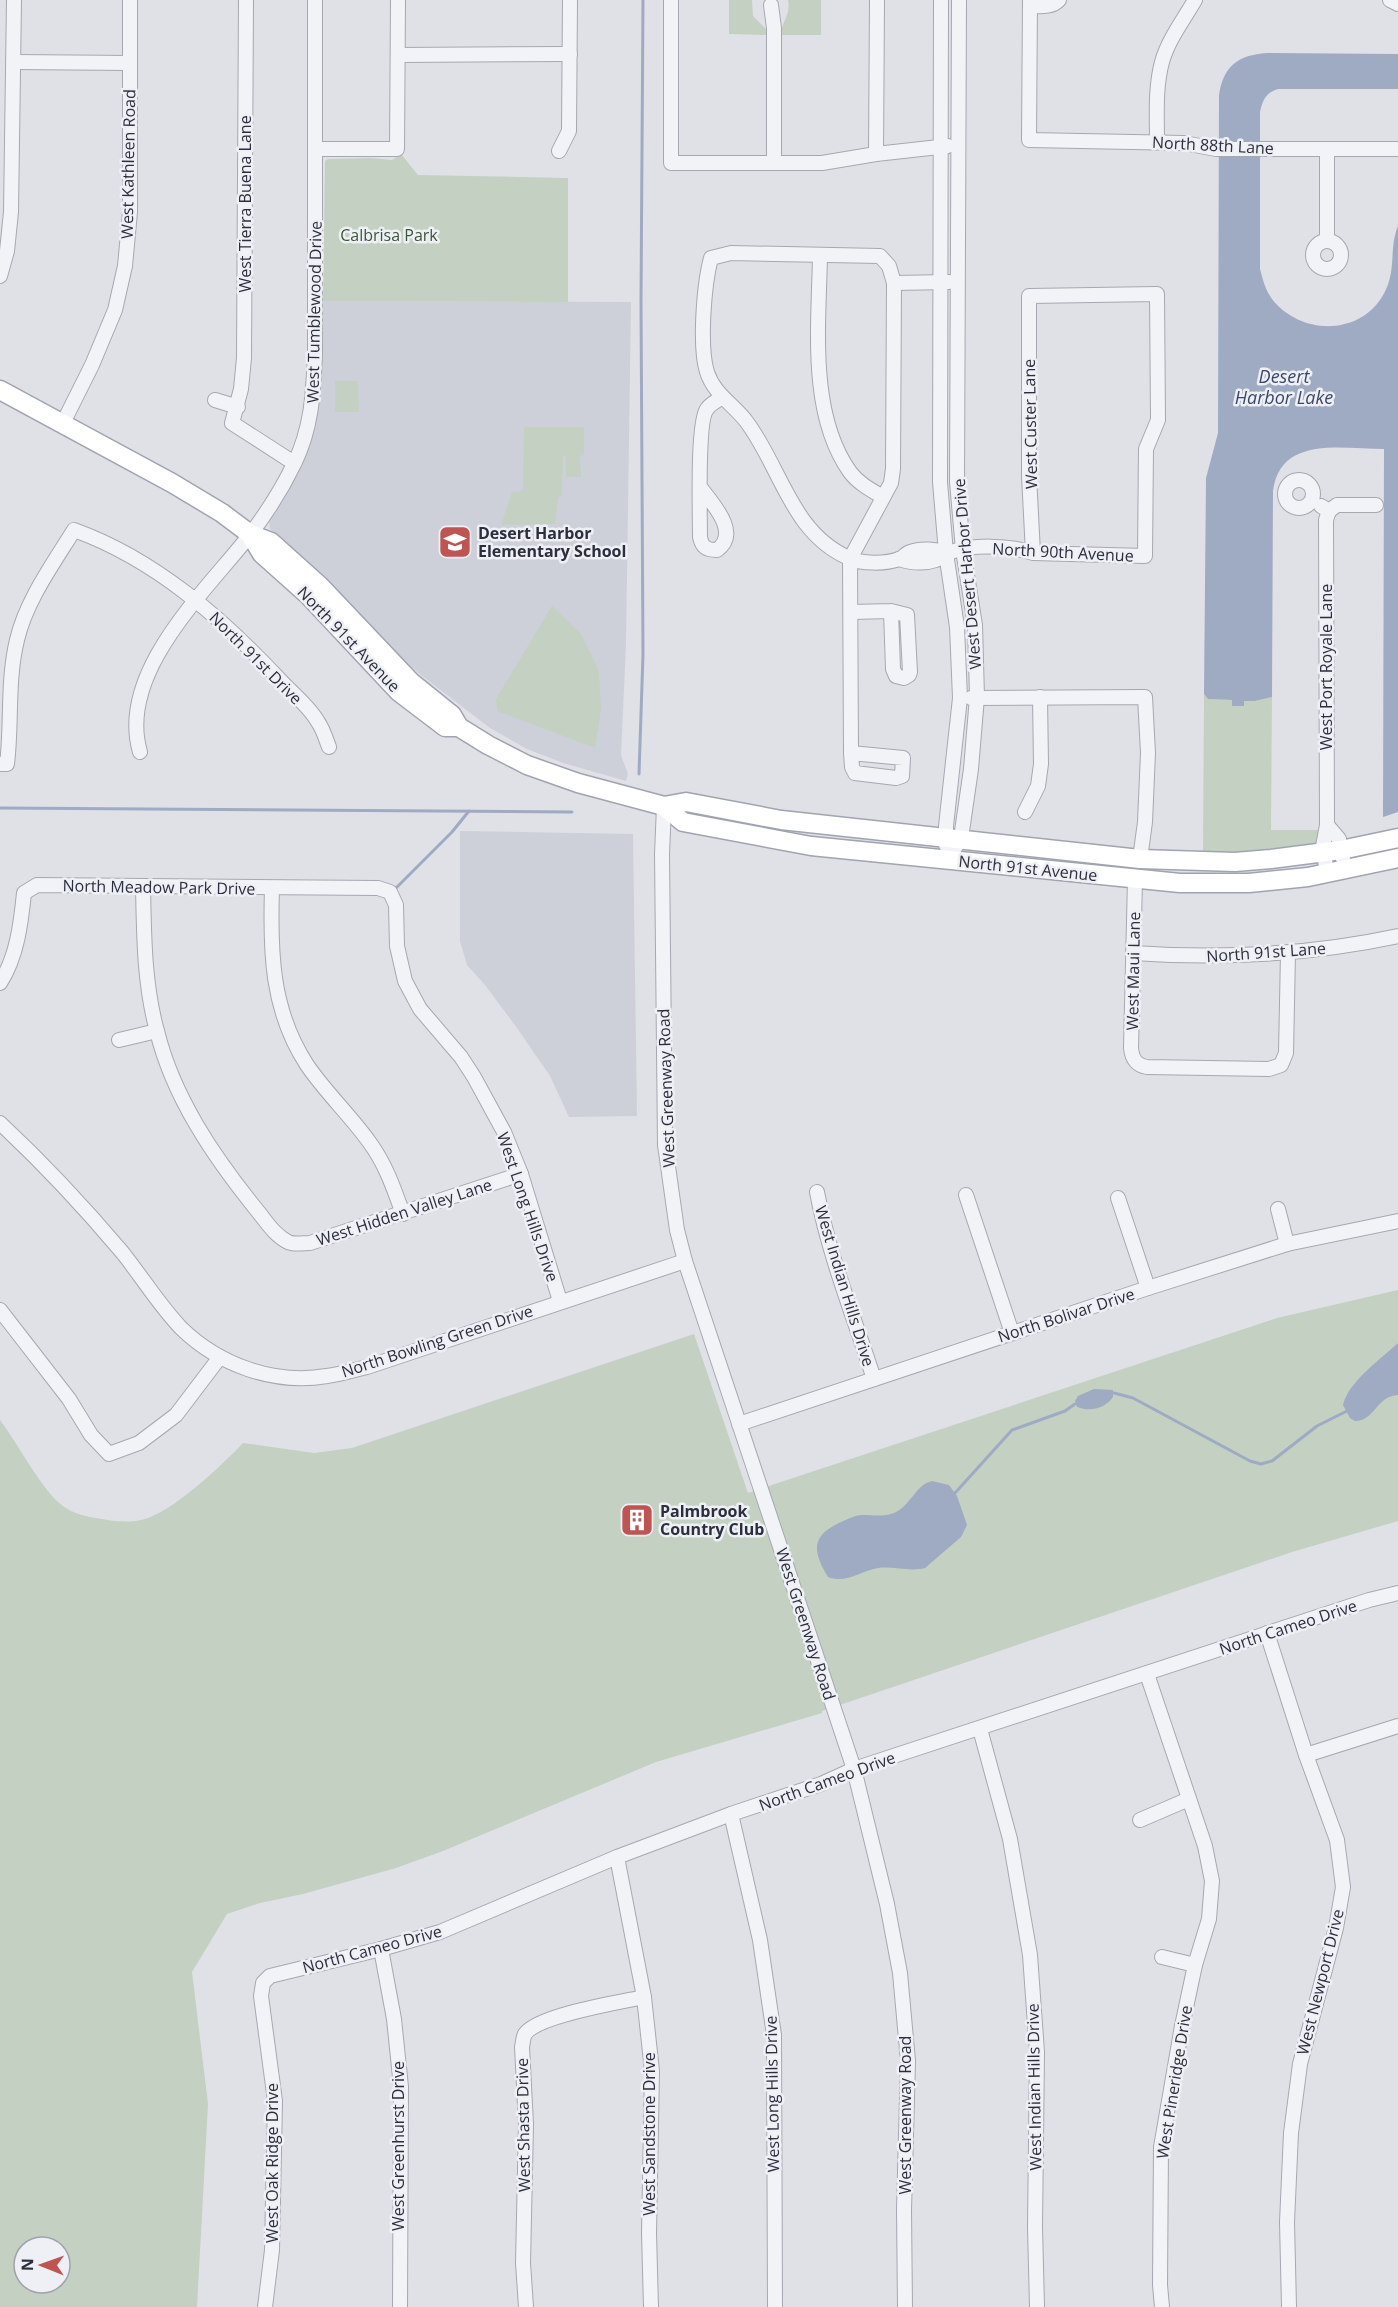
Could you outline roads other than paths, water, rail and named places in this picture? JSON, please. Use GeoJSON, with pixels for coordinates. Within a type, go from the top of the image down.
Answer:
{"type":"FeatureCollection","features":[{"type":"Feature","properties":{"kind":"main road","name":"North 91st Avenue"},"geometry":{"type":"LineString","coordinates":[[0,390],[192,494],[250,534],[262,554],[376,657],[399,692],[428,716],[445,727],[459,727],[489,746],[527,765],[594,787],[664,806],[687,802],[781,820],[1140,859],[1235,862],[1332,852],[1398,838]]}},
{"type":"Feature","properties":{"kind":"main road","name":"North 91st Avenue"},"geometry":{"type":"LineString","coordinates":[[664,806],[683,822],[778,841],[1135,880],[1180,883],[1249,883],[1328,874],[1398,858]]}},
{"type":"Feature","properties":{"kind":"street"},"geometry":{"type":"LineString","coordinates":[[0,276],[7,251],[11,212],[14,0]]}},
{"type":"Feature","properties":{"kind":"street","name":"West Kathleen Road"},"geometry":{"type":"LineString","coordinates":[[63,423],[92,365],[115,310],[125,266],[130,212],[130,0]]}},
{"type":"Feature","properties":{"kind":"street","name":"West Tierra Buena Lane"},"geometry":{"type":"LineString","coordinates":[[246,0],[244,358],[238,407],[232,423],[294,463]]}},
{"type":"Feature","properties":{"kind":"street","name":"West Tumblewood Drive"},"geometry":{"type":"LineString","coordinates":[[140,752],[135,736],[140,701],[146,680],[158,655],[196,601],[250,534],[294,463],[307,432],[313,405],[315,321],[315,0]]}},
{"type":"Feature","properties":{"kind":"street"},"geometry":{"type":"LineString","coordinates":[[315,149],[397,149],[399,0]]}},
{"type":"Feature","properties":{"kind":"street"},"geometry":{"type":"LineString","coordinates":[[559,151],[569,131],[570,0]]}},
{"type":"Feature","properties":{"kind":"street"},"geometry":{"type":"LineString","coordinates":[[671,0],[670,163],[822,163],[876,154],[958,146]]}},
{"type":"Feature","properties":{"kind":"street"},"geometry":{"type":"LineString","coordinates":[[876,154],[877,0]]}},
{"type":"Feature","properties":{"kind":"street","name":"West Desert Harbor Drive"},"geometry":{"type":"LineString","coordinates":[[941,0],[939,482],[957,627],[960,698],[953,837]]}},
{"type":"Feature","properties":{"kind":"street","name":"West Desert Harbor Drive"},"geometry":{"type":"LineString","coordinates":[[948,859],[977,697],[975,625],[963,550],[957,482],[959,0]]}},
{"type":"Feature","properties":{"kind":"street"},"geometry":{"type":"LineString","coordinates":[[1030,3],[1046,6],[1059,0]]}},
{"type":"Feature","properties":{"kind":"street"},"geometry":{"type":"LineString","coordinates":[[1157,142],[1158,86],[1162,60],[1195,0]]}},
{"type":"Feature","properties":{"kind":"street"},"geometry":{"type":"LineString","coordinates":[[1390,0],[1398,4]]}},
{"type":"Feature","properties":{"kind":"street","name":"North 88th Lane"},"geometry":{"type":"LineString","coordinates":[[1030,3],[1029,140],[1184,143],[1216,149],[1398,149]]}},
{"type":"Feature","properties":{"kind":"street"},"geometry":{"type":"LineString","coordinates":[[771,5],[774,28],[774,163]]}},
{"type":"Feature","properties":{"kind":"street"},"geometry":{"type":"LineString","coordinates":[[398,55],[570,54]]}},
{"type":"Feature","properties":{"kind":"street"},"geometry":{"type":"LineString","coordinates":[[14,62],[130,63]]}},
{"type":"Feature","properties":{"kind":"street"},"geometry":{"type":"LineString","coordinates":[[1327,150],[1327,240]]}},
{"type":"Feature","properties":{"kind":"street"},"geometry":{"type":"LineString","coordinates":[[850,559],[808,528],[794,508],[745,420],[713,387],[707,371],[704,352],[706,276],[711,258],[731,253],[879,256],[889,266],[894,283],[891,483],[850,559],[851,753],[852,767],[855,772],[896,778],[902,776],[903,758],[851,753]]}},
{"type":"Feature","properties":{"kind":"street"},"geometry":{"type":"LineString","coordinates":[[820,255],[819,381],[824,416],[850,471],[862,484],[883,497]]}},
{"type":"Feature","properties":{"kind":"street"},"geometry":{"type":"LineString","coordinates":[[894,283],[957,282]]}},
{"type":"Feature","properties":{"kind":"street","name":"West Custer Lane"},"geometry":{"type":"LineString","coordinates":[[1033,553],[1029,476],[1029,296],[1157,294],[1158,420],[1146,449],[1145,556]]}},
{"type":"Feature","properties":{"kind":"street"},"geometry":{"type":"LineString","coordinates":[[700,487],[702,423],[705,410],[722,397]]}},
{"type":"Feature","properties":{"kind":"street"},"geometry":{"type":"LineString","coordinates":[[215,400],[238,407]]}},
{"type":"Feature","properties":{"kind":"street"},"geometry":{"type":"LineString","coordinates":[[1311,500],[1329,511],[1337,505],[1376,505]]}},
{"type":"Feature","properties":{"kind":"street","name":"West Port Royale Lane"},"geometry":{"type":"LineString","coordinates":[[1328,874],[1332,852],[1339,838],[1327,825],[1326,520],[1329,511]]}},
{"type":"Feature","properties":{"kind":"street","name":"North 91st Drive"},"geometry":{"type":"LineString","coordinates":[[3,764],[10,741],[12,673],[17,639],[26,613],[74,530],[96,538],[144,564],[230,628],[318,721],[329,747]]}},
{"type":"Feature","properties":{"kind":"street","name":"North 90th Avenue"},"geometry":{"type":"LineString","coordinates":[[850,559],[871,562],[899,559],[911,563],[938,560],[946,553],[963,550],[1019,549],[1033,553],[1145,556]]}},
{"type":"Feature","properties":{"kind":"street"},"geometry":{"type":"LineString","coordinates":[[850,612],[891,611]]}},
{"type":"Feature","properties":{"kind":"street"},"geometry":{"type":"LineString","coordinates":[[960,698],[1145,696],[1149,753],[1145,822],[1140,859]]}},
{"type":"Feature","properties":{"kind":"street"},"geometry":{"type":"LineString","coordinates":[[1025,812],[1038,786],[1041,764],[1040,697]]}},
{"type":"Feature","properties":{"kind":"street","name":"West Greenway Road"},"geometry":{"type":"LineString","coordinates":[[664,806],[662,854],[665,1145],[677,1230],[685,1261],[854,1769],[887,1905],[900,1973],[908,2061],[904,2210],[905,2307]]}},
{"type":"Feature","properties":{"kind":"street","name":"West Port Royale Lane"},"geometry":{"type":"LineString","coordinates":[[1332,852],[1346,870]]}},
{"type":"Feature","properties":{"kind":"street","name":"West Maui Lane"},"geometry":{"type":"LineString","coordinates":[[1135,880],[1131,1048],[1135,1062],[1147,1067],[1269,1070],[1281,1065],[1286,1053],[1288,953]]}},
{"type":"Feature","properties":{"kind":"street","name":"North Meadow Park Drive"},"geometry":{"type":"LineString","coordinates":[[0,983],[7,972],[20,928],[24,893],[37,885],[378,888],[390,892]]}},
{"type":"Feature","properties":{"kind":"street","name":"West Hidden Valley Lane"},"geometry":{"type":"LineString","coordinates":[[143,886],[144,940],[149,991],[157,1031],[169,1071],[200,1131],[245,1196],[276,1234],[290,1244],[310,1243],[521,1174]]}},
{"type":"Feature","properties":{"kind":"street"},"geometry":{"type":"LineString","coordinates":[[272,888],[270,945],[277,996],[307,1064],[370,1143],[387,1170],[403,1214]]}},
{"type":"Feature","properties":{"kind":"street","name":"West Long Hills Drive"},"geometry":{"type":"LineString","coordinates":[[390,892],[396,905],[397,946],[405,981],[420,1009],[461,1057],[504,1132],[521,1174],[560,1301]]}},
{"type":"Feature","properties":{"kind":"street","name":"North 91st Lane"},"geometry":{"type":"LineString","coordinates":[[1133,953],[1186,957],[1288,953],[1358,945],[1398,936]]}},
{"type":"Feature","properties":{"kind":"street"},"geometry":{"type":"LineString","coordinates":[[119,1040],[157,1031]]}},
{"type":"Feature","properties":{"kind":"street","name":"North Bowling Green Drive"},"geometry":{"type":"LineString","coordinates":[[0,1123],[99,1224],[180,1327],[220,1357],[242,1367],[276,1376],[298,1378],[327,1376],[367,1367],[685,1261]]}},
{"type":"Feature","properties":{"kind":"street","name":"West Indian Hills Drive"},"geometry":{"type":"LineString","coordinates":[[817,1192],[834,1261],[874,1379]]}},
{"type":"Feature","properties":{"kind":"street"},"geometry":{"type":"LineString","coordinates":[[966,1195],[1012,1333]]}},
{"type":"Feature","properties":{"kind":"street"},"geometry":{"type":"LineString","coordinates":[[1118,1198],[1148,1288]]}},
{"type":"Feature","properties":{"kind":"street"},"geometry":{"type":"LineString","coordinates":[[1278,1209],[1287,1244]]}},
{"type":"Feature","properties":{"kind":"street","name":"North Bolivar Drive"},"geometry":{"type":"LineString","coordinates":[[739,1424],[1287,1244],[1398,1221]]}},
{"type":"Feature","properties":{"kind":"street"},"geometry":{"type":"LineString","coordinates":[[0,1310],[69,1399],[91,1435],[109,1454],[139,1443],[176,1415],[220,1357]]}},
{"type":"Feature","properties":{"kind":"street","name":"North Cameo Drive"},"geometry":{"type":"LineString","coordinates":[[263,1983],[270,1976],[440,1932],[617,1857],[731,1814],[811,1788],[854,1769],[1267,1633],[1398,1593]]}},
{"type":"Feature","properties":{"kind":"street","name":"West Newport Drive"},"geometry":{"type":"LineString","coordinates":[[1267,1633],[1306,1755],[1337,1840],[1343,1887],[1336,1928],[1300,2064],[1291,2133],[1287,2222],[1289,2307]]}},
{"type":"Feature","properties":{"kind":"street","name":"West Pineridge Drive"},"geometry":{"type":"LineString","coordinates":[[1147,1674],[1206,1846],[1212,1881],[1209,1919],[1195,1965],[1182,2026],[1161,2147],[1160,2285],[1162,2307]]}},
{"type":"Feature","properties":{"kind":"street"},"geometry":{"type":"LineString","coordinates":[[1306,1755],[1398,1726]]}},
{"type":"Feature","properties":{"kind":"street","name":"West Indian Hills Drive"},"geometry":{"type":"LineString","coordinates":[[980,1729],[1010,1839],[1030,1954],[1037,2052],[1035,2227],[1037,2307]]}},
{"type":"Feature","properties":{"kind":"street"},"geometry":{"type":"LineString","coordinates":[[1140,1820],[1189,1798]]}},
{"type":"Feature","properties":{"kind":"street","name":"West Long Hills Drive"},"geometry":{"type":"LineString","coordinates":[[731,1814],[760,1940],[774,2036],[775,2307]]}},
{"type":"Feature","properties":{"kind":"street","name":"West Sandstone Drive"},"geometry":{"type":"LineString","coordinates":[[617,1857],[644,1997],[652,2071],[649,2233],[651,2307]]}},
{"type":"Feature","properties":{"kind":"street","name":"West Greenhurst Drive"},"geometry":{"type":"LineString","coordinates":[[381,1949],[394,2019],[401,2087],[400,2307]]}},
{"type":"Feature","properties":{"kind":"street"},"geometry":{"type":"LineString","coordinates":[[1162,1957],[1195,1965]]}},
{"type":"Feature","properties":{"kind":"street","name":"West Oak Ridge Drive"},"geometry":{"type":"LineString","coordinates":[[263,1983],[261,1996],[270,2048],[275,2101],[272,2250],[265,2307]]}},
{"type":"Feature","properties":{"kind":"street","name":"West Shasta Drive"},"geometry":{"type":"LineString","coordinates":[[526,2307],[523,2263],[526,2124],[522,2047],[524,2035],[533,2027],[581,2009],[644,1997]]}},
{"type":"Feature","properties":{"kind":"water","name":"Desert Harbor Lake"},"geometry":{"type":"Polygon","coordinates":[[[1267,53],[1398,54],[1398,89],[1278,89],[1266,97],[1260,112],[1260,269],[1264,284],[1272,299],[1283,311],[1312,324],[1328,326],[1358,319],[1371,310],[1382,297],[1390,278],[1398,226],[1398,812],[1383,817],[1384,449],[1316,449],[1300,453],[1288,461],[1278,473],[1273,491],[1272,697],[1244,701],[1244,706],[1232,706],[1232,700],[1208,699],[1204,694],[1206,478],[1218,433],[1219,96],[1224,77],[1234,64],[1248,56],[1267,53]]]}},
{"type":"Feature","properties":{"kind":"water"},"geometry":{"type":"Polygon","coordinates":[[[1398,1343],[1398,1395],[1385,1399],[1367,1417],[1355,1421],[1350,1418],[1343,1405],[1346,1396],[1358,1379],[1398,1343]]]}},
{"type":"Feature","properties":{"kind":"water"},"geometry":{"type":"Polygon","coordinates":[[[1094,1389],[1113,1390],[1113,1397],[1106,1404],[1097,1408],[1077,1407],[1075,1401],[1078,1396],[1094,1389]]]}},
{"type":"Feature","properties":{"kind":"water"},"geometry":{"type":"Polygon","coordinates":[[[932,1481],[949,1485],[957,1496],[967,1525],[961,1537],[925,1568],[878,1568],[847,1578],[828,1577],[817,1551],[819,1538],[824,1533],[831,1527],[857,1516],[894,1513],[905,1506],[921,1487],[932,1481]]]}},
{"type":"Feature","properties":{"kind":"waterway"},"geometry":{"type":"LineString","coordinates":[[639,774],[643,654],[641,302],[643,0]]}},
{"type":"Feature","properties":{"kind":"waterway"},"geometry":{"type":"LineString","coordinates":[[0,808],[572,812]]}},
{"type":"Feature","properties":{"kind":"waterway"},"geometry":{"type":"LineString","coordinates":[[395,889],[452,832],[469,811]]}},
{"type":"Feature","properties":{"kind":"waterway"},"geometry":{"type":"LineString","coordinates":[[1114,1393],[1133,1398],[1250,1461],[1261,1464],[1272,1461],[1317,1426],[1347,1411]]}},
{"type":"Feature","properties":{"kind":"waterway"},"geometry":{"type":"LineString","coordinates":[[955,1493],[1012,1430],[1065,1411],[1075,1404]]}},
{"type":"Feature","properties":{"kind":"place","name":"Desert Harbor Elementary School"},"geometry":{"type":"Point","coordinates":[455,542]}},
{"type":"Feature","properties":{"kind":"place","name":"Palmbrook Country Club"},"geometry":{"type":"Point","coordinates":[637,1520]}},
{"type":"Feature","properties":{"kind":"park label","name":"Calbrisa Park"},"geometry":{"type":"Point","coordinates":[389,235]}}]}
